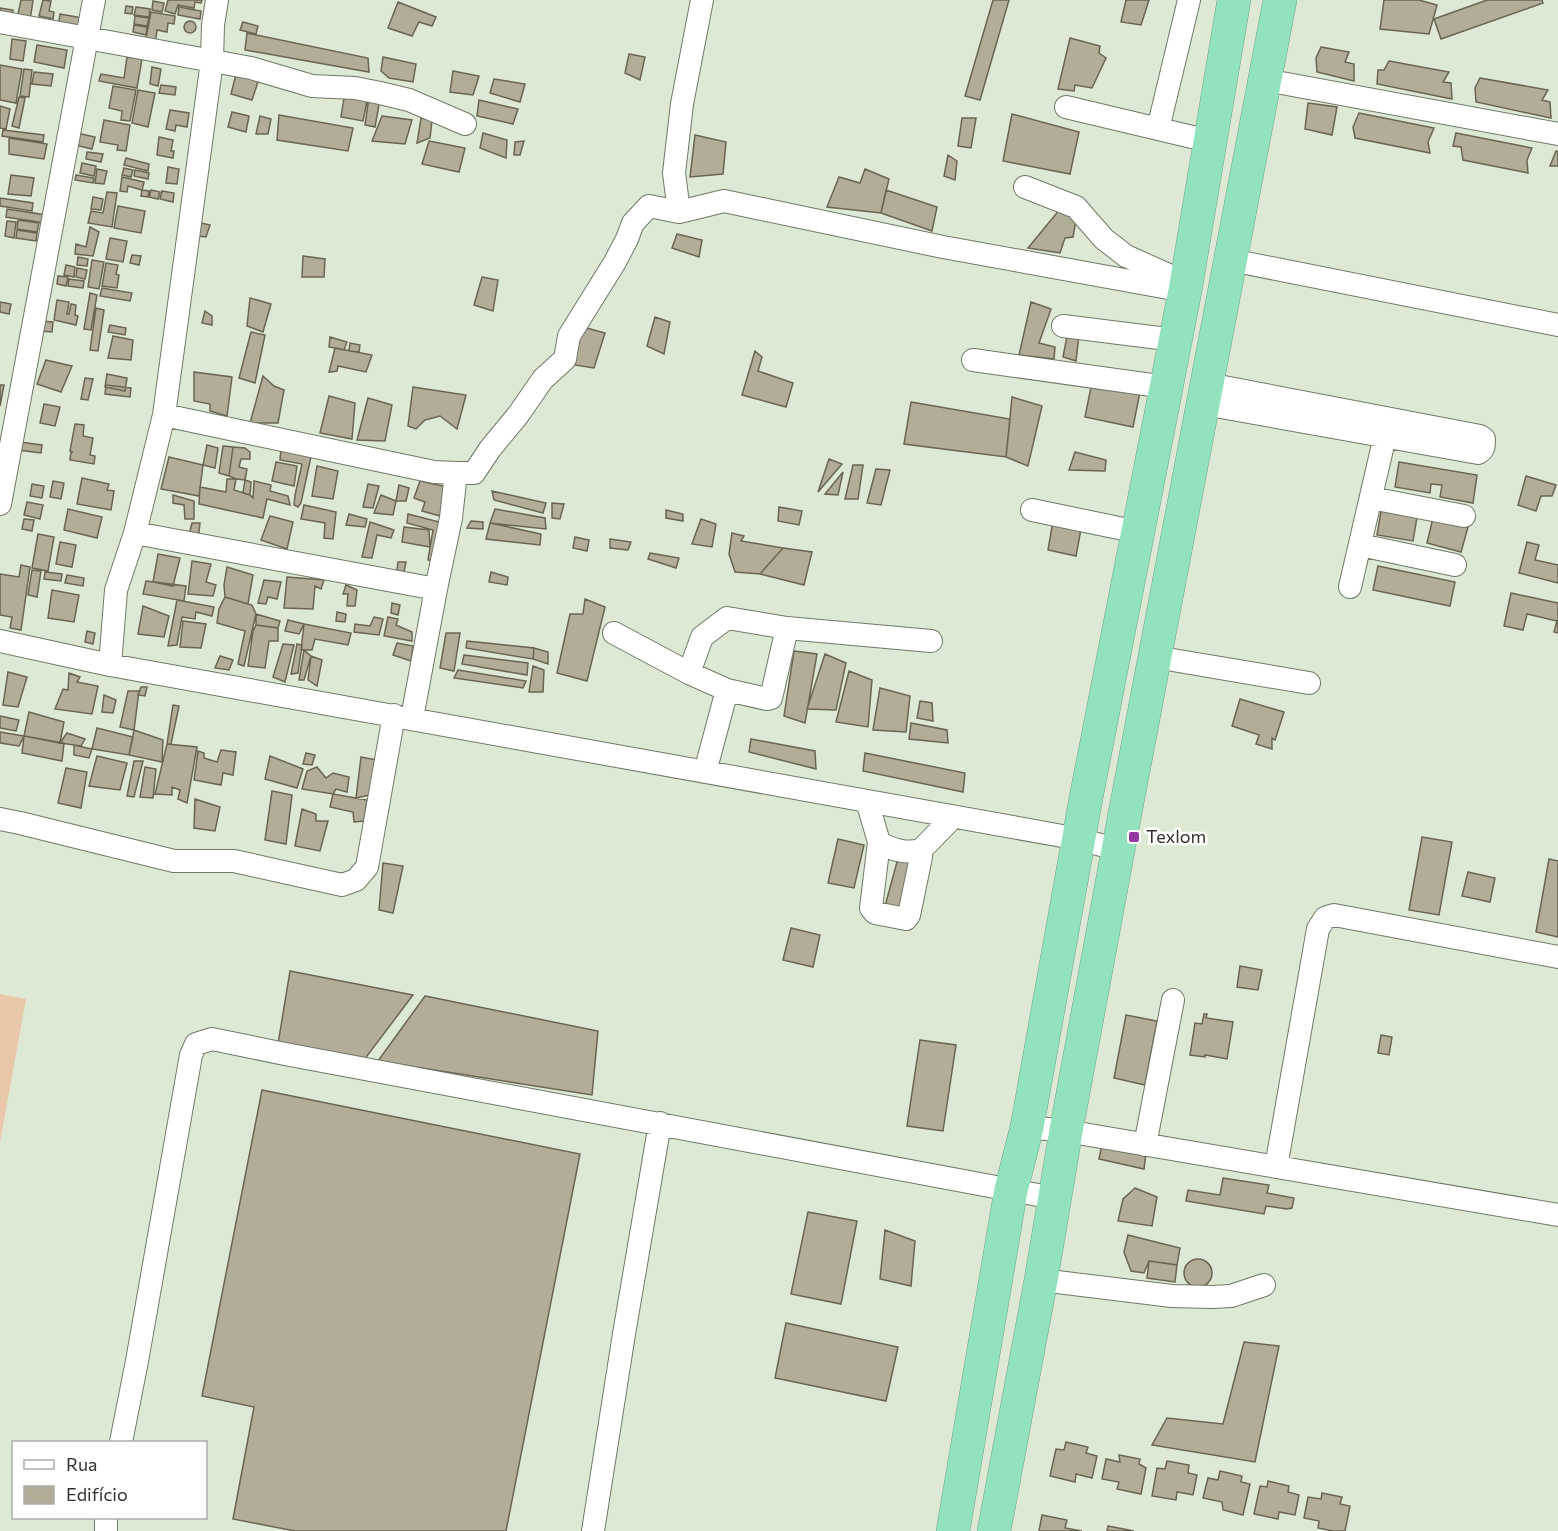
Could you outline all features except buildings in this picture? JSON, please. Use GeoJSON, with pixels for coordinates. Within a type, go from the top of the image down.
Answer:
{"type":"FeatureCollection","features":[{"type":"Feature","properties":{"kind":"highway"},"geometry":{"type":"LineString","coordinates":[[953,1531],[1011,1190],[1027,1127],[1079,840],[1185,287],[1234,0]]}},
{"type":"Feature","properties":{"kind":"highway"},"geometry":{"type":"LineString","coordinates":[[994,1531],[1066,1131],[1280,0]]}},
{"type":"Feature","properties":{"kind":"street"},"geometry":{"type":"LineString","coordinates":[[0,504],[94,0]]}},
{"type":"Feature","properties":{"kind":"street"},"geometry":{"type":"LineString","coordinates":[[110,665],[116,590],[135,533],[164,415],[212,61],[213,25],[217,0]]}},
{"type":"Feature","properties":{"kind":"street"},"geometry":{"type":"LineString","coordinates":[[680,212],[674,173],[682,104],[702,0]]}},
{"type":"Feature","properties":{"kind":"street"},"geometry":{"type":"LineString","coordinates":[[1158,129],[1189,0]]}},
{"type":"Feature","properties":{"kind":"street"},"geometry":{"type":"LineString","coordinates":[[0,22],[251,68],[312,86],[355,88],[409,100],[465,124]]}},
{"type":"Feature","properties":{"kind":"street"},"geometry":{"type":"LineString","coordinates":[[1265,80],[1558,134]]}},
{"type":"Feature","properties":{"kind":"street"},"geometry":{"type":"LineString","coordinates":[[1066,107],[1209,141]]}},
{"type":"Feature","properties":{"kind":"street"},"geometry":{"type":"LineString","coordinates":[[1025,187],[1076,207],[1104,239],[1126,256],[1185,287]]}},
{"type":"Feature","properties":{"kind":"street"},"geometry":{"type":"LineString","coordinates":[[164,415],[434,472],[474,473],[543,379],[565,359],[569,336],[615,262],[633,223],[649,206],[680,212],[724,201],[943,247],[1185,287]]}},
{"type":"Feature","properties":{"kind":"street"},"geometry":{"type":"LineString","coordinates":[[1231,261],[1558,325]]}},
{"type":"Feature","properties":{"kind":"street"},"geometry":{"type":"LineString","coordinates":[[1063,326],[1175,340]]}},
{"type":"Feature","properties":{"kind":"street"},"geometry":{"type":"LineString","coordinates":[[973,360],[1166,387]]}},
{"type":"Feature","properties":{"kind":"street"},"geometry":{"type":"LineString","coordinates":[[1206,394],[1387,428],[1350,587]]}},
{"type":"Feature","properties":{"kind":"street"},"geometry":{"type":"LineString","coordinates":[[0,819],[174,861],[234,861],[342,885],[356,880],[367,867],[436,589],[451,518],[456,473]]}},
{"type":"Feature","properties":{"kind":"street"},"geometry":{"type":"LineString","coordinates":[[1371,498],[1464,516]]}},
{"type":"Feature","properties":{"kind":"street"},"geometry":{"type":"LineString","coordinates":[[1032,510],[1138,532]]}},
{"type":"Feature","properties":{"kind":"street"},"geometry":{"type":"LineString","coordinates":[[135,533],[436,589]]}},
{"type":"Feature","properties":{"kind":"street"},"geometry":{"type":"LineString","coordinates":[[1360,545],[1455,565]]}},
{"type":"Feature","properties":{"kind":"street"},"geometry":{"type":"LineString","coordinates":[[689,673],[702,637],[727,618],[787,628],[931,641]]}},
{"type":"Feature","properties":{"kind":"street"},"geometry":{"type":"LineString","coordinates":[[614,633],[689,673],[727,690],[767,699],[771,698],[787,628]]}},
{"type":"Feature","properties":{"kind":"street"},"geometry":{"type":"LineString","coordinates":[[0,641],[110,665],[705,771],[1079,840],[1119,850]]}},
{"type":"Feature","properties":{"kind":"street"},"geometry":{"type":"LineString","coordinates":[[1155,657],[1309,683]]}},
{"type":"Feature","properties":{"kind":"street"},"geometry":{"type":"LineString","coordinates":[[705,771],[727,690]]}},
{"type":"Feature","properties":{"kind":"street"},"geometry":{"type":"LineString","coordinates":[[867,801],[879,842],[870,908],[875,913],[906,919],[909,915],[921,850]]}},
{"type":"Feature","properties":{"kind":"street"},"geometry":{"type":"LineString","coordinates":[[879,842],[900,851],[921,850],[953,817]]}},
{"type":"Feature","properties":{"kind":"street"},"geometry":{"type":"LineString","coordinates":[[1276,1167],[1318,929],[1325,918],[1334,915],[1558,957]]}},
{"type":"Feature","properties":{"kind":"street"},"geometry":{"type":"LineString","coordinates":[[1146,1145],[1173,1000]]}},
{"type":"Feature","properties":{"kind":"street"},"geometry":{"type":"LineString","coordinates":[[121,1441],[144,1327],[191,1055],[196,1044],[212,1039],[1054,1198]]}},
{"type":"Feature","properties":{"kind":"street"},"geometry":{"type":"LineString","coordinates":[[593,1531],[660,1123]]}},
{"type":"Feature","properties":{"kind":"street"},"geometry":{"type":"LineString","coordinates":[[1027,1127],[1066,1131],[1558,1215]]}},
{"type":"Feature","properties":{"kind":"street"},"geometry":{"type":"LineString","coordinates":[[1041,1280],[1172,1296],[1212,1297],[1231,1296],[1264,1285]]}},
{"type":"Feature","properties":{"kind":"shaded area"},"geometry":{"type":"Polygon","coordinates":[[[0,994],[26,999],[0,1142],[0,994]]]}},
{"type":"Feature","properties":{"kind":"place","name":"Texlom"},"geometry":{"type":"Point","coordinates":[1134,837]}}]}
